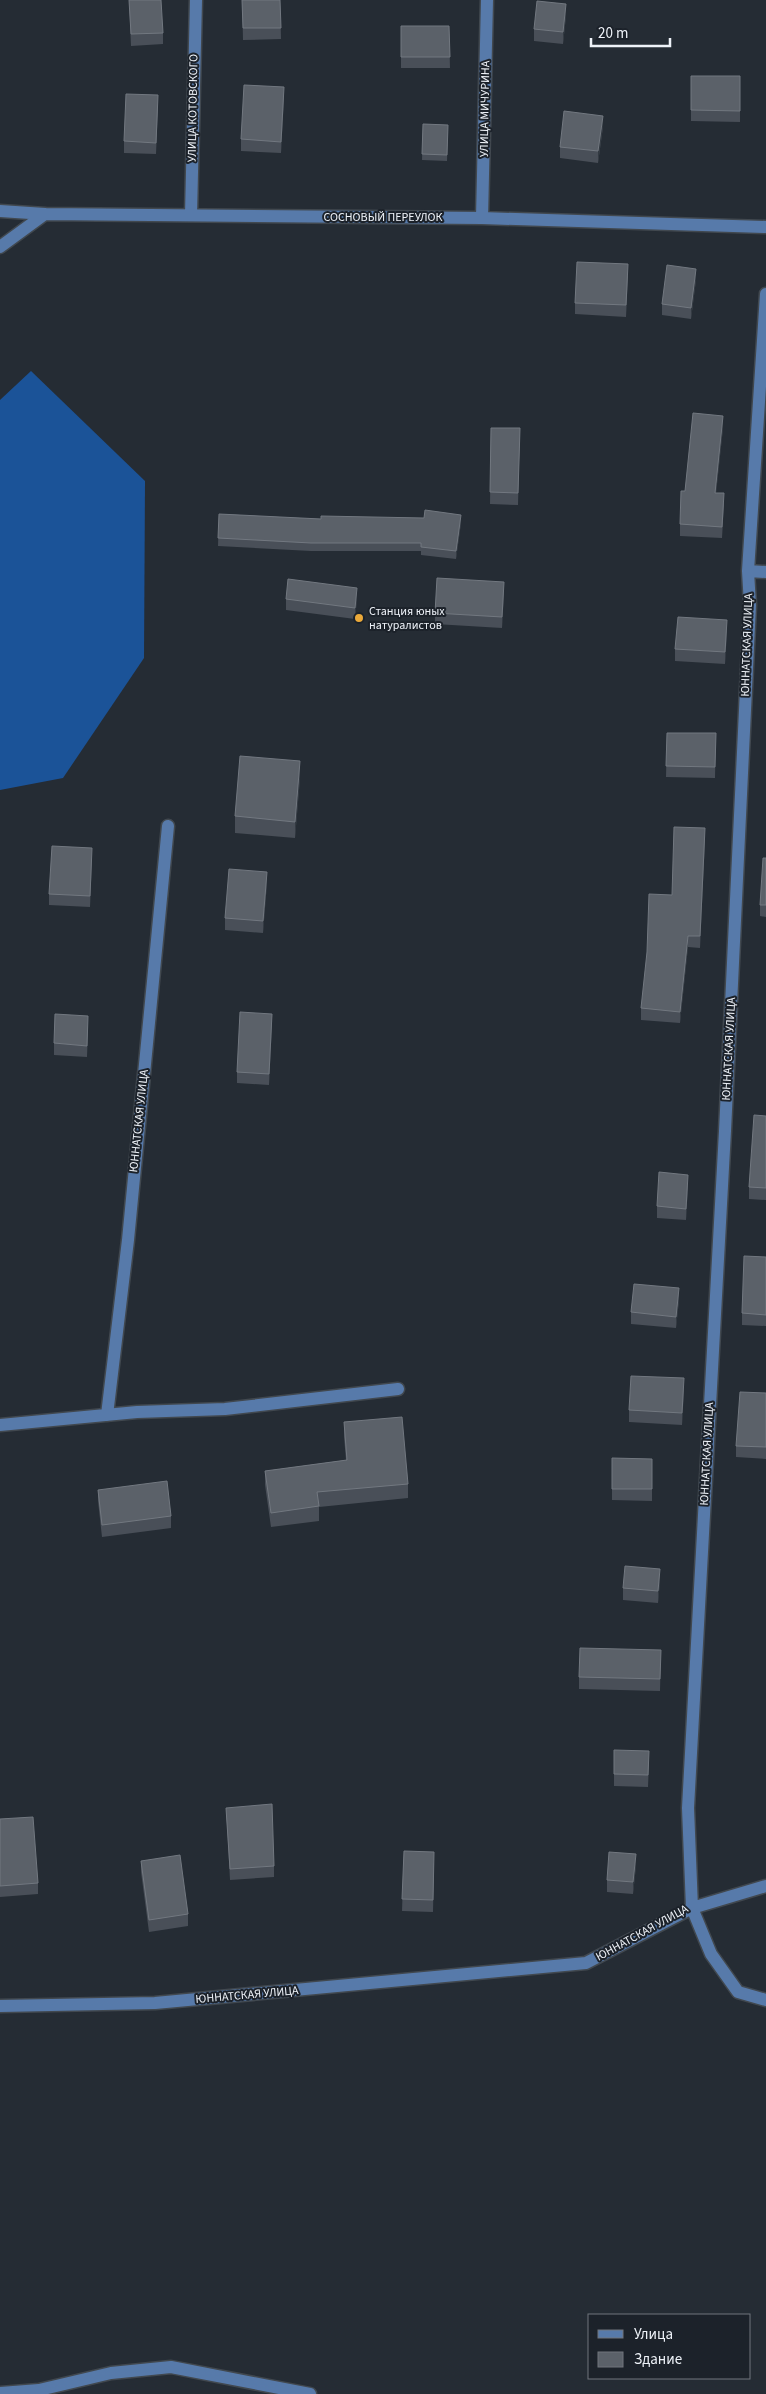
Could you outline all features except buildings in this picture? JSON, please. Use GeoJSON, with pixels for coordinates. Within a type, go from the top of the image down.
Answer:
{"type":"FeatureCollection","features":[{"type":"Feature","properties":{"kind":"street","name":"УЛИЦА КОТОВСКОГО"},"geometry":{"type":"LineString","coordinates":[[191,215],[196,0]]}},
{"type":"Feature","properties":{"kind":"street","name":"УЛИЦА МИЧУРИНА"},"geometry":{"type":"LineString","coordinates":[[482,218],[487,0]]}},
{"type":"Feature","properties":{"kind":"street","name":"СОСНОВЫЙ ПЕРЕУЛОК"},"geometry":{"type":"LineString","coordinates":[[0,211],[45,214],[482,218],[766,227]]}},
{"type":"Feature","properties":{"kind":"street"},"geometry":{"type":"LineString","coordinates":[[0,247],[45,214]]}},
{"type":"Feature","properties":{"kind":"street","name":"ЮННАТСКАЯ УЛИЦА"},"geometry":{"type":"LineString","coordinates":[[0,2006],[155,2003],[586,1963],[692,1908],[688,1808],[726,1101],[749,615],[748,571],[766,294]]}},
{"type":"Feature","properties":{"kind":"street"},"geometry":{"type":"LineString","coordinates":[[748,571],[766,572]]}},
{"type":"Feature","properties":{"kind":"street","name":"ЮННАТСКАЯ УЛИЦА"},"geometry":{"type":"LineString","coordinates":[[107,1415],[128,1240],[168,826]]}},
{"type":"Feature","properties":{"kind":"street"},"geometry":{"type":"LineString","coordinates":[[0,1424],[107,1415],[225,1409],[398,1389]]}},
{"type":"Feature","properties":{"kind":"street"},"geometry":{"type":"LineString","coordinates":[[766,1886],[692,1908],[710,1954],[738,1992],[766,2000]]}},
{"type":"Feature","properties":{"kind":"street"},"geometry":{"type":"LineString","coordinates":[[0,2392],[39,2390],[111,2374],[171,2367],[310,2394]]}},
{"type":"Feature","properties":{"kind":"shaded area"},"geometry":{"type":"Polygon","coordinates":[[[31,371],[145,481],[144,658],[63,778],[0,790],[0,400],[31,371]]]}},
{"type":"Feature","properties":{"kind":"place","name":"Станция юных натуралистов"},"geometry":{"type":"Point","coordinates":[359,618]}}]}
